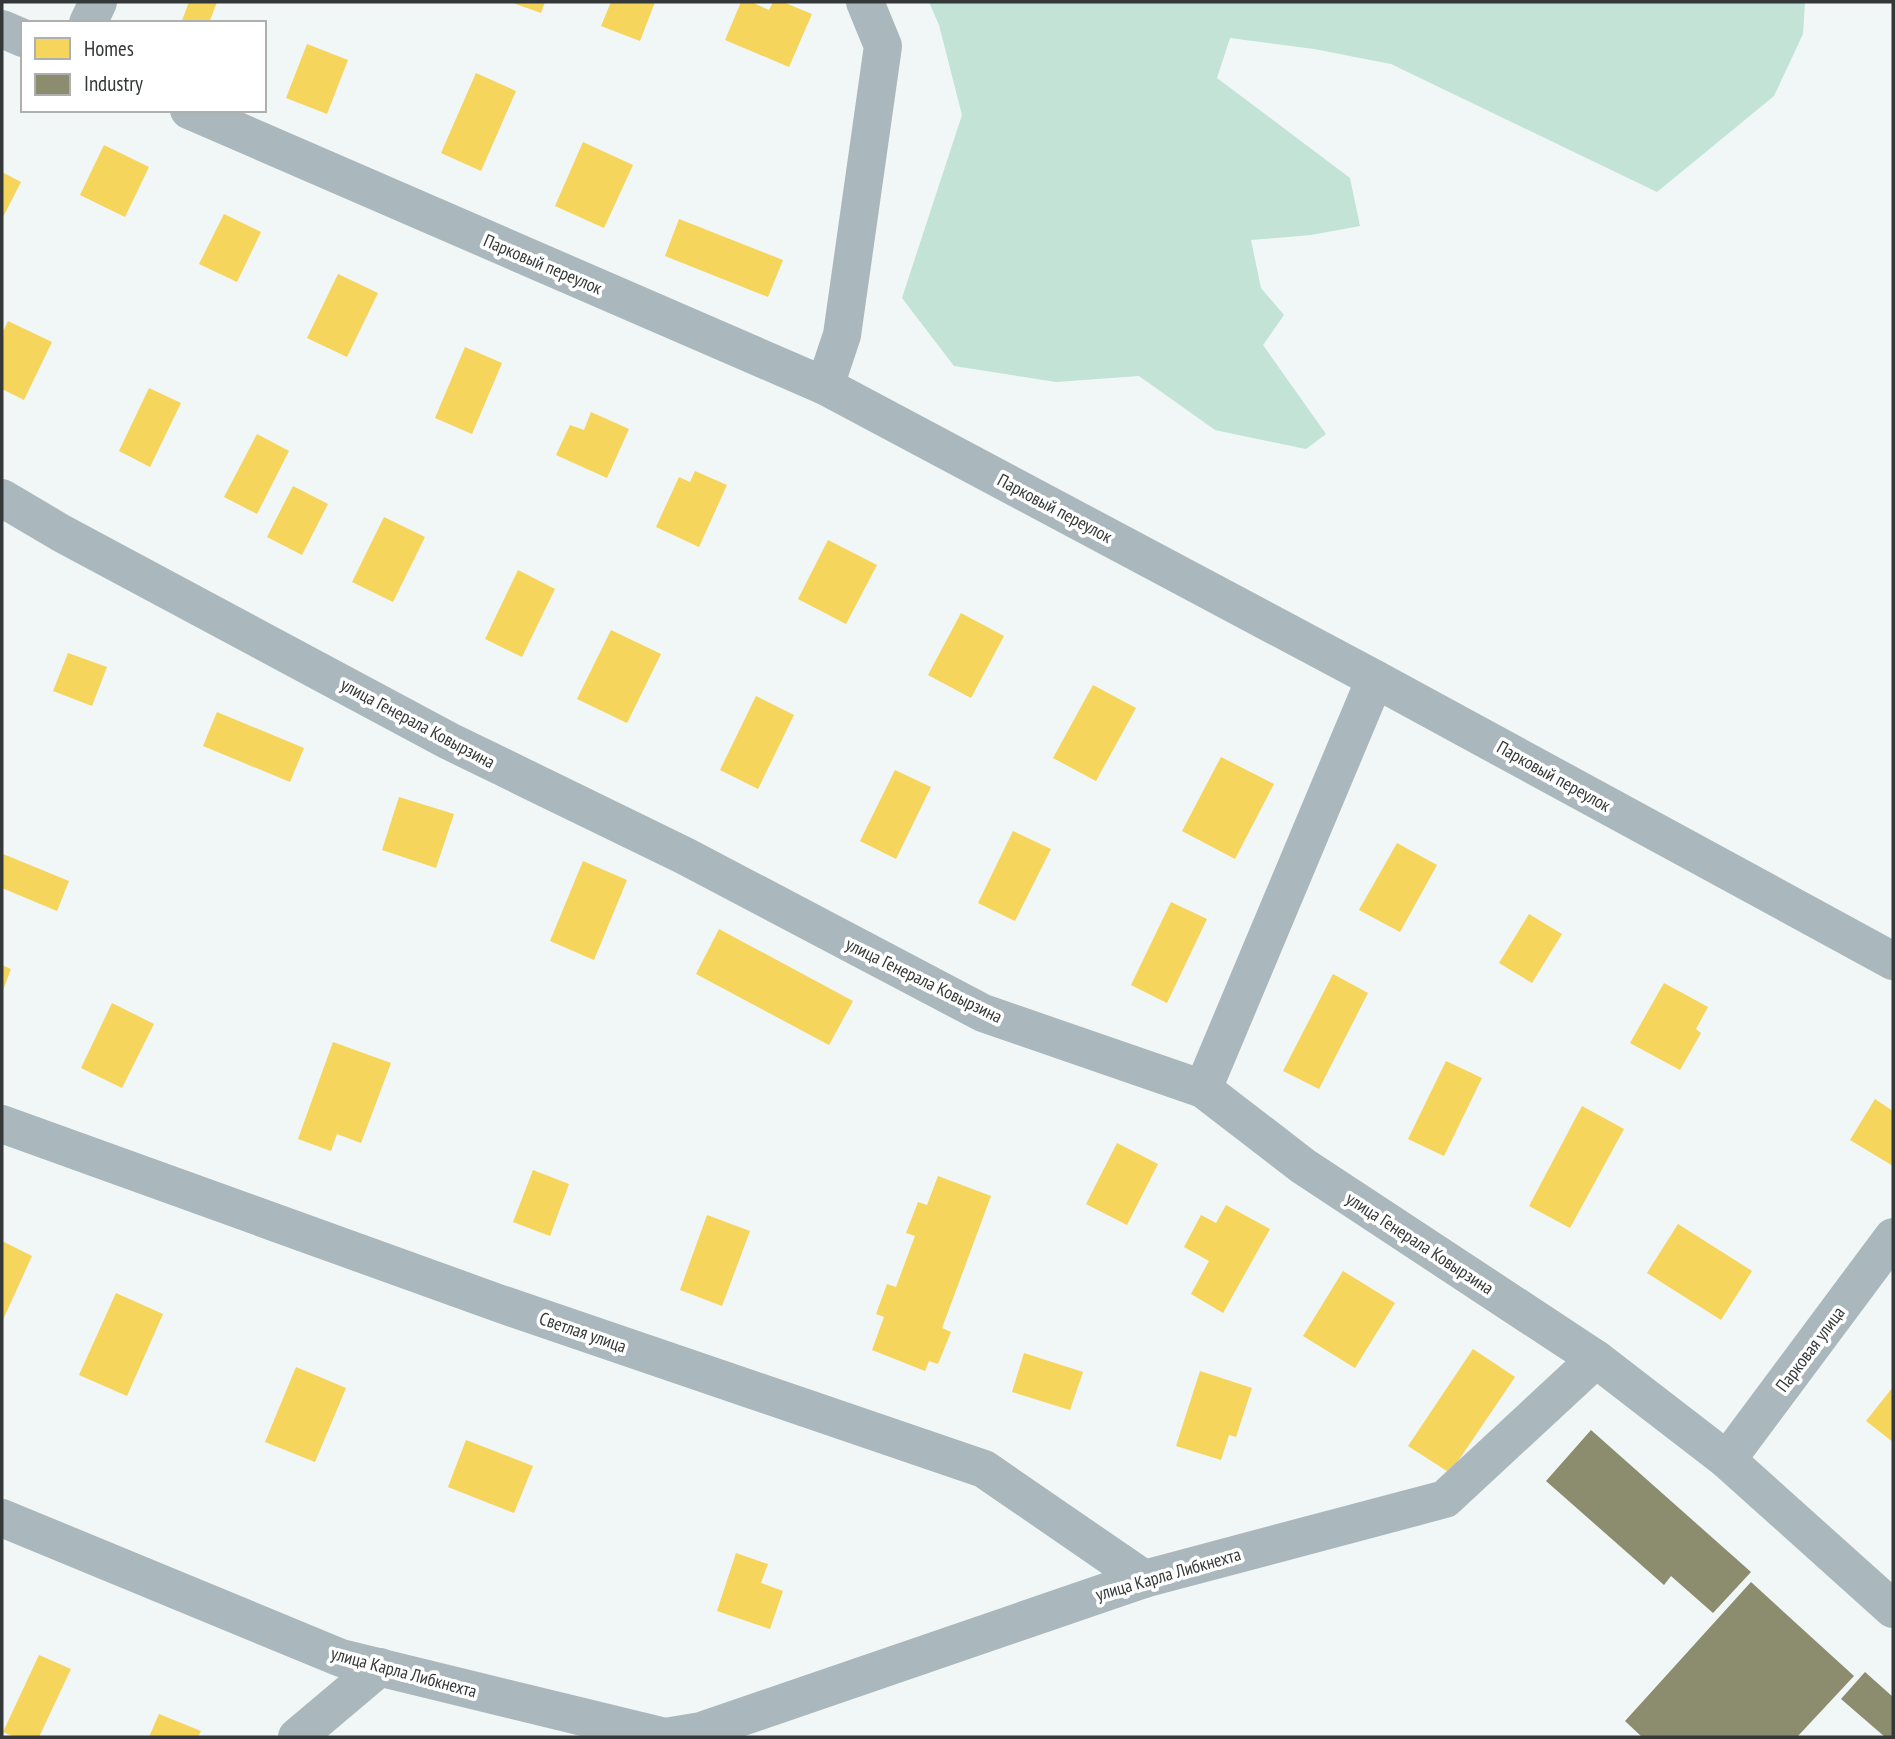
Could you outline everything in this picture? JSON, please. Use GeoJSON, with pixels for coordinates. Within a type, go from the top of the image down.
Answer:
{"type":"FeatureCollection","features":[{"type":"Feature","properties":{"kind":"street"},"geometry":{"type":"LineString","coordinates":[[89,21],[98,2]]}},
{"type":"Feature","properties":{"kind":"street"},"geometry":{"type":"LineString","coordinates":[[825,386],[842,335],[883,46],[865,2]]}},
{"type":"Feature","properties":{"kind":"street"},"geometry":{"type":"LineString","coordinates":[[2,29],[21,37]]}},
{"type":"Feature","properties":{"kind":"street","name":"Парковый переулок"},"geometry":{"type":"LineString","coordinates":[[194,112],[825,386],[1375,679],[1893,961]]}},
{"type":"Feature","properties":{"kind":"street","name":"улица Генерала Ковырзина"},"geometry":{"type":"LineString","coordinates":[[2,498],[61,533],[449,741],[685,856],[983,1013],[1203,1089],[1303,1166],[1595,1359],[1727,1460],[1893,1609]]}},
{"type":"Feature","properties":{"kind":"street"},"geometry":{"type":"LineString","coordinates":[[1203,1089],[1375,679]]}},
{"type":"Feature","properties":{"kind":"street","name":"Светлая улица"},"geometry":{"type":"LineString","coordinates":[[2,1124],[498,1303],[984,1469],[1144,1579]]}},
{"type":"Feature","properties":{"kind":"street","name":"Парковая улица"},"geometry":{"type":"LineString","coordinates":[[1727,1460],[1893,1237]]}},
{"type":"Feature","properties":{"kind":"street","name":"улица Карла Либкнехта"},"geometry":{"type":"LineString","coordinates":[[2,1518],[341,1658],[665,1737],[701,1734],[1144,1579],[1445,1499],[1595,1359]]}},
{"type":"Feature","properties":{"kind":"street"},"geometry":{"type":"LineString","coordinates":[[297,1737],[380,1667]]}},
{"type":"Feature","properties":{"kind":"green space"},"geometry":{"type":"Polygon","coordinates":[[[929,2],[1805,2],[1803,34],[1774,96],[1657,192],[1391,64],[1314,49],[1230,38],[1217,78],[1350,178],[1360,226],[1311,235],[1251,240],[1261,288],[1284,315],[1263,345],[1326,434],[1306,449],[1215,430],[1139,376],[1056,382],[954,366],[902,298],[962,115],[939,25],[929,2]]]}},
{"type":"Feature","properties":{"kind":"building: Homes"},"geometry":{"type":"Polygon","coordinates":[[[189,2],[217,2],[210,21],[182,21],[189,2]]]}},
{"type":"Feature","properties":{"kind":"building: Homes"},"geometry":{"type":"Polygon","coordinates":[[[510,2],[545,2],[541,13],[510,2]]]}},
{"type":"Feature","properties":{"kind":"building: Homes"},"geometry":{"type":"Polygon","coordinates":[[[611,2],[655,2],[640,41],[601,26],[611,2]]]}},
{"type":"Feature","properties":{"kind":"building: Homes"},"geometry":{"type":"Polygon","coordinates":[[[741,2],[751,2],[769,10],[773,2],[783,2],[812,14],[789,67],[725,40],[741,2]]]}},
{"type":"Feature","properties":{"kind":"building: Homes"},"geometry":{"type":"Polygon","coordinates":[[[307,44],[348,60],[327,114],[286,98],[307,44]]]}},
{"type":"Feature","properties":{"kind":"building: Homes"},"geometry":{"type":"Polygon","coordinates":[[[476,73],[516,91],[481,171],[441,153],[476,73]]]}},
{"type":"Feature","properties":{"kind":"building: Homes"},"geometry":{"type":"Polygon","coordinates":[[[583,142],[633,165],[604,228],[555,206],[583,142]]]}},
{"type":"Feature","properties":{"kind":"building: Homes"},"geometry":{"type":"Polygon","coordinates":[[[104,145],[149,167],[125,217],[80,195],[104,145]]]}},
{"type":"Feature","properties":{"kind":"building: Homes"},"geometry":{"type":"Polygon","coordinates":[[[2,172],[21,182],[2,219],[2,172]]]}},
{"type":"Feature","properties":{"kind":"building: Homes"},"geometry":{"type":"Polygon","coordinates":[[[224,214],[261,232],[237,282],[199,264],[224,214]]]}},
{"type":"Feature","properties":{"kind":"building: Homes"},"geometry":{"type":"Polygon","coordinates":[[[679,219],[783,260],[768,297],[665,256],[679,219]]]}},
{"type":"Feature","properties":{"kind":"building: Homes"},"geometry":{"type":"Polygon","coordinates":[[[338,274],[378,293],[347,357],[307,338],[338,274]]]}},
{"type":"Feature","properties":{"kind":"building: Homes"},"geometry":{"type":"Polygon","coordinates":[[[8,321],[52,342],[24,400],[2,389],[2,334],[8,321]]]}},
{"type":"Feature","properties":{"kind":"building: Homes"},"geometry":{"type":"Polygon","coordinates":[[[465,347],[502,363],[472,434],[435,418],[465,347]]]}},
{"type":"Feature","properties":{"kind":"building: Homes"},"geometry":{"type":"Polygon","coordinates":[[[149,388],[181,403],[150,467],[119,451],[149,388]]]}},
{"type":"Feature","properties":{"kind":"building: Homes"},"geometry":{"type":"Polygon","coordinates":[[[591,412],[629,429],[607,478],[556,455],[570,425],[584,430],[591,412]]]}},
{"type":"Feature","properties":{"kind":"building: Homes"},"geometry":{"type":"Polygon","coordinates":[[[257,434],[289,451],[257,514],[224,497],[257,434]]]}},
{"type":"Feature","properties":{"kind":"building: Homes"},"geometry":{"type":"Polygon","coordinates":[[[695,471],[727,485],[699,547],[656,527],[679,477],[690,482],[695,471]]]}},
{"type":"Feature","properties":{"kind":"building: Homes"},"geometry":{"type":"Polygon","coordinates":[[[293,486],[328,504],[302,555],[267,537],[293,486]]]}},
{"type":"Feature","properties":{"kind":"building: Homes"},"geometry":{"type":"Polygon","coordinates":[[[384,517],[425,537],[393,602],[352,582],[384,517]]]}},
{"type":"Feature","properties":{"kind":"building: Homes"},"geometry":{"type":"Polygon","coordinates":[[[828,540],[877,565],[846,624],[798,599],[828,540]]]}},
{"type":"Feature","properties":{"kind":"building: Homes"},"geometry":{"type":"Polygon","coordinates":[[[518,570],[555,589],[522,657],[485,639],[518,570]]]}},
{"type":"Feature","properties":{"kind":"building: Homes"},"geometry":{"type":"Polygon","coordinates":[[[961,613],[1004,636],[971,698],[928,675],[961,613]]]}},
{"type":"Feature","properties":{"kind":"building: Homes"},"geometry":{"type":"Polygon","coordinates":[[[611,630],[661,654],[627,723],[577,699],[611,630]]]}},
{"type":"Feature","properties":{"kind":"building: Homes"},"geometry":{"type":"Polygon","coordinates":[[[68,653],[107,667],[92,706],[53,691],[68,653]]]}},
{"type":"Feature","properties":{"kind":"building: Homes"},"geometry":{"type":"Polygon","coordinates":[[[1093,685],[1136,708],[1096,781],[1053,758],[1093,685]]]}},
{"type":"Feature","properties":{"kind":"building: Homes"},"geometry":{"type":"Polygon","coordinates":[[[756,696],[794,715],[758,789],[720,770],[756,696]]]}},
{"type":"Feature","properties":{"kind":"building: Homes"},"geometry":{"type":"Polygon","coordinates":[[[217,712],[304,748],[290,782],[203,746],[217,712]]]}},
{"type":"Feature","properties":{"kind":"building: Homes"},"geometry":{"type":"Polygon","coordinates":[[[1221,757],[1274,784],[1235,859],[1182,831],[1221,757]]]}},
{"type":"Feature","properties":{"kind":"building: Homes"},"geometry":{"type":"Polygon","coordinates":[[[895,770],[931,787],[896,859],[860,841],[895,770]]]}},
{"type":"Feature","properties":{"kind":"building: Homes"},"geometry":{"type":"Polygon","coordinates":[[[399,797],[454,814],[436,868],[382,850],[399,797]]]}},
{"type":"Feature","properties":{"kind":"building: Homes"},"geometry":{"type":"Polygon","coordinates":[[[1013,831],[1051,849],[1015,921],[978,903],[1013,831]]]}},
{"type":"Feature","properties":{"kind":"building: Homes"},"geometry":{"type":"Polygon","coordinates":[[[1397,843],[1437,865],[1400,932],[1359,910],[1397,843]]]}},
{"type":"Feature","properties":{"kind":"building: Homes"},"geometry":{"type":"Polygon","coordinates":[[[3,854],[69,881],[57,911],[2,888],[3,854]]]}},
{"type":"Feature","properties":{"kind":"building: Homes"},"geometry":{"type":"Polygon","coordinates":[[[583,861],[627,880],[594,960],[550,941],[583,861]]]}},
{"type":"Feature","properties":{"kind":"building: Homes"},"geometry":{"type":"Polygon","coordinates":[[[1171,902],[1207,919],[1167,1003],[1131,985],[1171,902]]]}},
{"type":"Feature","properties":{"kind":"building: Homes"},"geometry":{"type":"Polygon","coordinates":[[[1529,914],[1562,934],[1532,983],[1499,963],[1529,914]]]}},
{"type":"Feature","properties":{"kind":"building: Homes"},"geometry":{"type":"Polygon","coordinates":[[[719,929],[853,1001],[829,1045],[696,974],[719,929]]]}},
{"type":"Feature","properties":{"kind":"building: Homes"},"geometry":{"type":"Polygon","coordinates":[[[2,965],[11,969],[2,993],[2,965]]]}},
{"type":"Feature","properties":{"kind":"building: Homes"},"geometry":{"type":"Polygon","coordinates":[[[1333,974],[1368,993],[1319,1089],[1283,1071],[1333,974]]]}},
{"type":"Feature","properties":{"kind":"building: Homes"},"geometry":{"type":"Polygon","coordinates":[[[1664,983],[1708,1007],[1696,1029],[1701,1033],[1680,1070],[1630,1043],[1664,983]]]}},
{"type":"Feature","properties":{"kind":"building: Homes"},"geometry":{"type":"Polygon","coordinates":[[[112,1003],[154,1024],[122,1088],[81,1068],[112,1003]]]}},
{"type":"Feature","properties":{"kind":"building: Homes"},"geometry":{"type":"Polygon","coordinates":[[[333,1042],[391,1063],[361,1143],[337,1134],[331,1151],[298,1139],[333,1042]]]}},
{"type":"Feature","properties":{"kind":"building: Homes"},"geometry":{"type":"Polygon","coordinates":[[[1446,1061],[1482,1078],[1444,1156],[1408,1139],[1446,1061]]]}},
{"type":"Feature","properties":{"kind":"building: Homes"},"geometry":{"type":"Polygon","coordinates":[[[1875,1099],[1893,1111],[1893,1166],[1850,1140],[1875,1099]]]}},
{"type":"Feature","properties":{"kind":"building: Homes"},"geometry":{"type":"Polygon","coordinates":[[[1582,1106],[1624,1129],[1570,1228],[1529,1206],[1582,1106]]]}},
{"type":"Feature","properties":{"kind":"building: Homes"},"geometry":{"type":"Polygon","coordinates":[[[1117,1143],[1158,1164],[1127,1225],[1086,1204],[1117,1143]]]}},
{"type":"Feature","properties":{"kind":"building: Homes"},"geometry":{"type":"Polygon","coordinates":[[[533,1170],[569,1184],[550,1236],[513,1222],[533,1170]]]}},
{"type":"Feature","properties":{"kind":"building: Homes"},"geometry":{"type":"Polygon","coordinates":[[[938,1176],[991,1196],[942,1328],[951,1332],[938,1364],[929,1361],[925,1371],[872,1350],[884,1317],[876,1314],[887,1284],[896,1287],[915,1236],[906,1233],[918,1202],[927,1205],[938,1176]]]}},
{"type":"Feature","properties":{"kind":"building: Homes"},"geometry":{"type":"Polygon","coordinates":[[[1226,1205],[1270,1229],[1223,1313],[1191,1294],[1209,1261],[1184,1247],[1201,1215],[1216,1223],[1226,1205]]]}},
{"type":"Feature","properties":{"kind":"building: Homes"},"geometry":{"type":"Polygon","coordinates":[[[707,1215],[750,1231],[722,1306],[680,1290],[707,1215]]]}},
{"type":"Feature","properties":{"kind":"building: Homes"},"geometry":{"type":"Polygon","coordinates":[[[1678,1224],[1752,1271],[1721,1320],[1647,1273],[1678,1224]]]}},
{"type":"Feature","properties":{"kind":"building: Homes"},"geometry":{"type":"Polygon","coordinates":[[[2,1241],[32,1256],[2,1322],[2,1241]]]}},
{"type":"Feature","properties":{"kind":"building: Homes"},"geometry":{"type":"Polygon","coordinates":[[[1343,1271],[1395,1303],[1355,1368],[1303,1336],[1343,1271]]]}},
{"type":"Feature","properties":{"kind":"building: Homes"},"geometry":{"type":"Polygon","coordinates":[[[116,1293],[163,1314],[127,1396],[79,1375],[116,1293]]]}},
{"type":"Feature","properties":{"kind":"building: Homes"},"geometry":{"type":"Polygon","coordinates":[[[1473,1349],[1515,1377],[1450,1473],[1408,1446],[1473,1349]]]}},
{"type":"Feature","properties":{"kind":"building: Homes"},"geometry":{"type":"Polygon","coordinates":[[[1024,1353],[1083,1372],[1070,1410],[1012,1392],[1024,1353]]]}},
{"type":"Feature","properties":{"kind":"building: Homes"},"geometry":{"type":"Polygon","coordinates":[[[296,1367],[346,1388],[315,1462],[265,1442],[296,1367]]]}},
{"type":"Feature","properties":{"kind":"building: Homes"},"geometry":{"type":"Polygon","coordinates":[[[1200,1371],[1252,1388],[1236,1437],[1229,1435],[1221,1460],[1176,1446],[1200,1371]]]}},
{"type":"Feature","properties":{"kind":"building: Homes"},"geometry":{"type":"Polygon","coordinates":[[[1893,1387],[1893,1442],[1866,1421],[1893,1387]]]}},
{"type":"Feature","properties":{"kind":"building: Homes"},"geometry":{"type":"Polygon","coordinates":[[[466,1440],[533,1466],[514,1513],[448,1487],[466,1440]]]}},
{"type":"Feature","properties":{"kind":"building: Homes"},"geometry":{"type":"Polygon","coordinates":[[[736,1553],[768,1564],[761,1583],[783,1591],[770,1629],[717,1611],[736,1553]]]}},
{"type":"Feature","properties":{"kind":"building: Homes"},"geometry":{"type":"Polygon","coordinates":[[[39,1655],[71,1669],[39,1737],[15,1737],[3,1732],[39,1655]]]}},
{"type":"Feature","properties":{"kind":"building: Homes"},"geometry":{"type":"Polygon","coordinates":[[[159,1714],[201,1731],[198,1737],[149,1737],[159,1714]]]}},
{"type":"Feature","properties":{"kind":"building: Industry"},"geometry":{"type":"Polygon","coordinates":[[[1591,1430],[1751,1572],[1713,1613],[1671,1576],[1664,1585],[1546,1481],[1591,1430]]]}},
{"type":"Feature","properties":{"kind":"building: Industry"},"geometry":{"type":"Polygon","coordinates":[[[1751,1582],[1854,1676],[1797,1737],[1642,1737],[1625,1721],[1751,1582]]]}},
{"type":"Feature","properties":{"kind":"building: Industry"},"geometry":{"type":"Polygon","coordinates":[[[1865,1672],[1893,1697],[1893,1737],[1885,1737],[1841,1699],[1865,1672]]]}}]}
